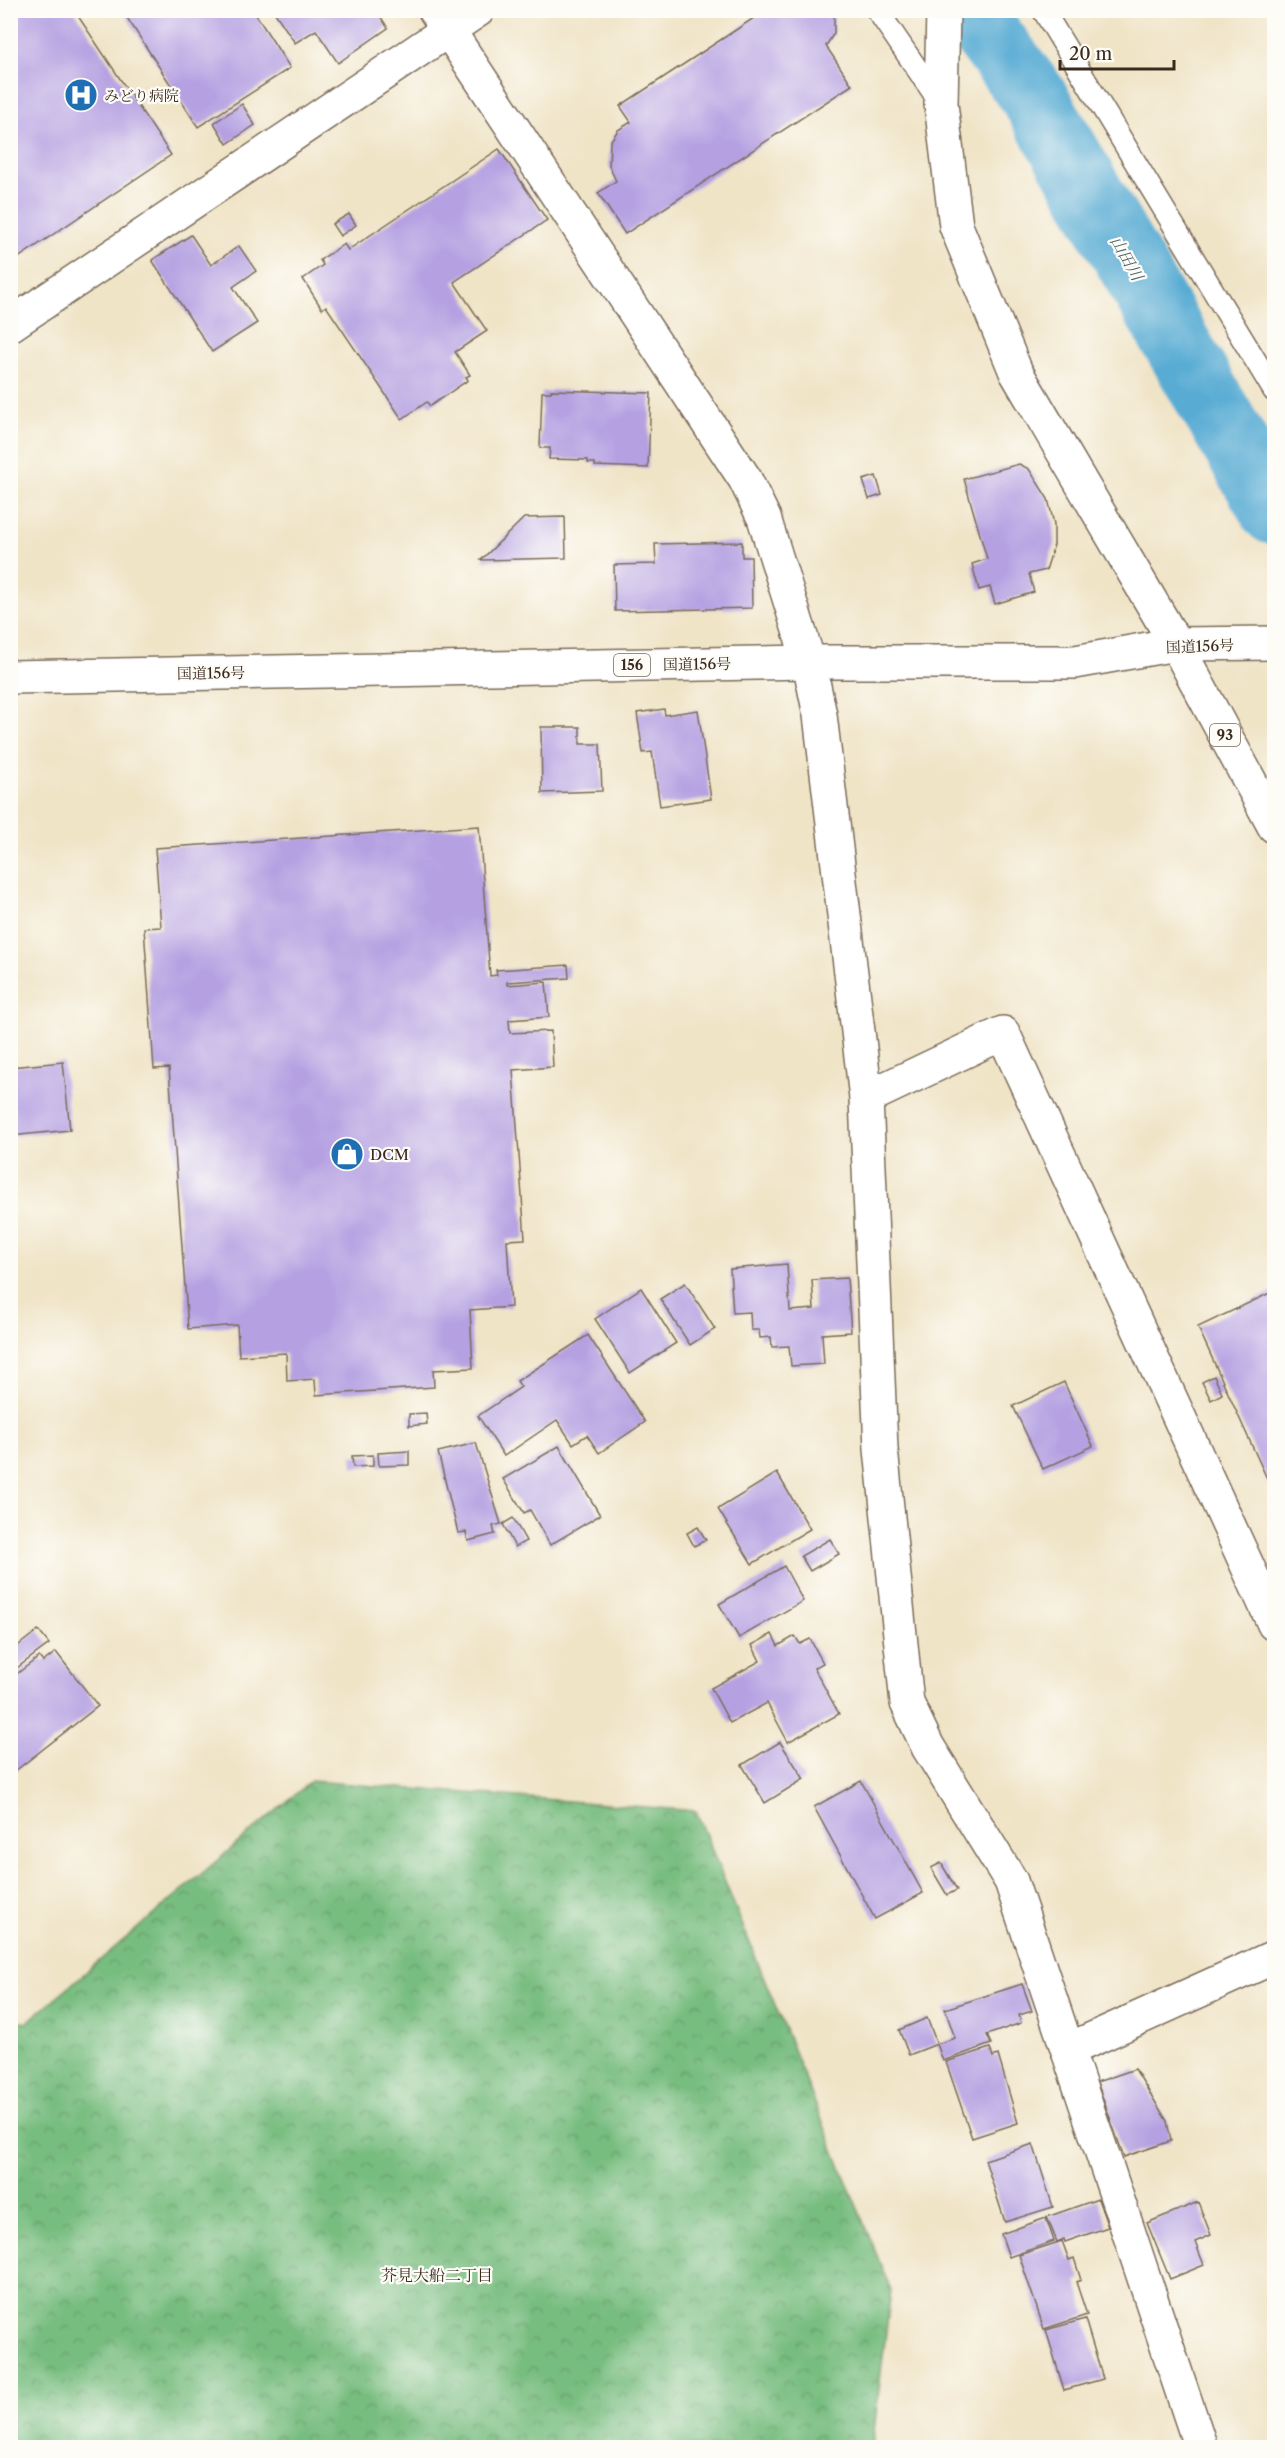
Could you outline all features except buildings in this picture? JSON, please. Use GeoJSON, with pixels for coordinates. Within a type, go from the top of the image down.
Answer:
{"type":"FeatureCollection","features":[{"type":"Feature","properties":{"kind":"main road"},"geometry":{"type":"LineString","coordinates":[[10,325],[441,20],[478,10]]}},
{"type":"Feature","properties":{"kind":"main road"},"geometry":{"type":"LineString","coordinates":[[943,10],[942,98],[956,226],[1016,372],[1176,644]]}},
{"type":"Feature","properties":{"kind":"main road"},"geometry":{"type":"LineString","coordinates":[[441,20],[745,480],[764,518],[809,662],[820,715],[866,1098],[881,1449],[906,1702],[928,1747],[1011,1881],[1201,2448]]}},
{"type":"Feature","properties":{"kind":"main road","name":"国道156号"},"geometry":{"type":"LineString","coordinates":[[10,677],[809,662],[1075,662],[1176,644],[1263,644]]}},
{"type":"Feature","properties":{"kind":"main road","name":"93"},"geometry":{"type":"LineString","coordinates":[[1176,644],[1275,826]]}},
{"type":"Feature","properties":{"kind":"main road"},"geometry":{"type":"LineString","coordinates":[[866,1098],[1003,1033],[1275,1624]]}},
{"type":"Feature","properties":{"kind":"main road"},"geometry":{"type":"LineString","coordinates":[[1068,2049],[1275,1957]]}},
{"type":"Feature","properties":{"kind":"lane"},"geometry":{"type":"LineString","coordinates":[[878,10],[942,98]]}},
{"type":"Feature","properties":{"kind":"lane"},"geometry":{"type":"LineString","coordinates":[[1043,10],[1275,391]]}},
{"type":"Feature","properties":{"kind":"green space"},"geometry":{"type":"Polygon","coordinates":[[[311,1781],[696,1811],[891,2290],[872,2447],[11,2447],[11,2019],[26,2023],[311,1781]]]}},
{"type":"Feature","properties":{"kind":"waterway","name":"山田川"},"geometry":{"type":"LineString","coordinates":[[969,10],[1034,97],[1274,511]]}},
{"type":"Feature","properties":{"kind":"place","name":"みどり病院"},"geometry":{"type":"Point","coordinates":[81,95]}},
{"type":"Feature","properties":{"kind":"place","name":"DCM"},"geometry":{"type":"Point","coordinates":[347,1154]}},
{"type":"Feature","properties":{"kind":"district","name":"芥見大船二丁目"},"geometry":{"type":"Point","coordinates":[437,2275]}}]}
